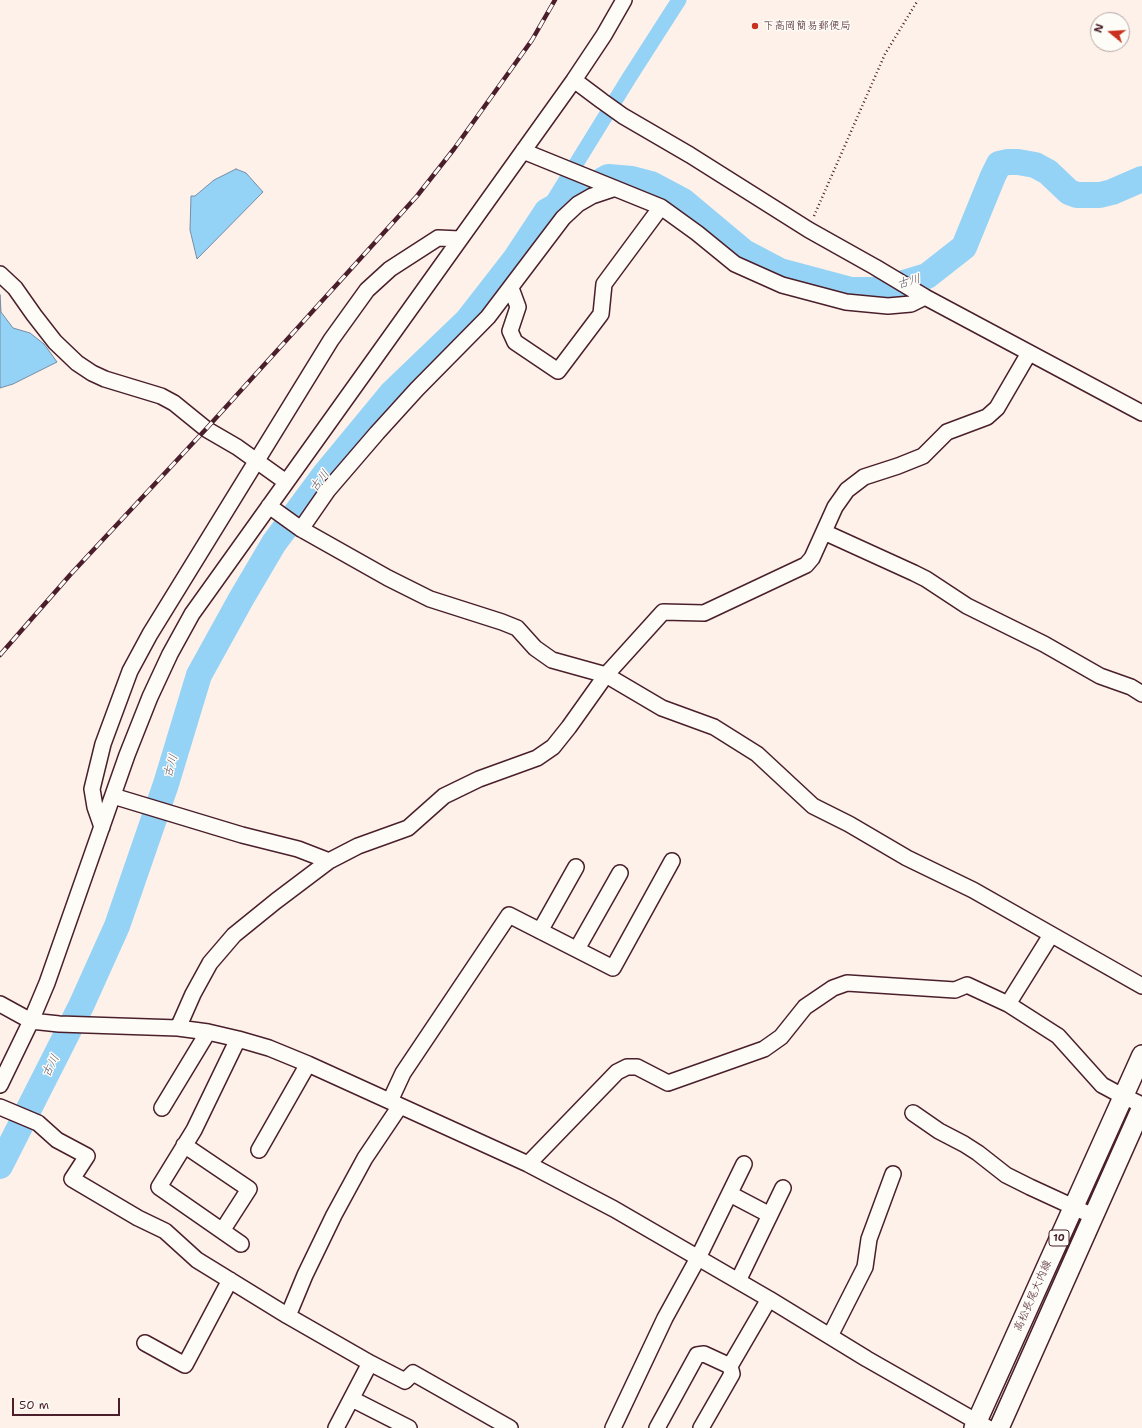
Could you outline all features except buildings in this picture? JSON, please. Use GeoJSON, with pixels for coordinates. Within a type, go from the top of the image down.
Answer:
{"type":"FeatureCollection","features":[{"type":"Feature","properties":{"kind":"main road","name":"高松長尾大内線"},"geometry":{"type":"LineString","coordinates":[[980,1426],[1073,1207],[1142,1055]]}},
{"type":"Feature","properties":{"kind":"main road","name":"高松長尾大内線"},"geometry":{"type":"LineString","coordinates":[[999,1428],[1142,1106]]}},
{"type":"Feature","properties":{"kind":"street"},"geometry":{"type":"LineString","coordinates":[[0,1085],[31,1021],[47,982],[150,697],[170,654],[192,614],[274,510],[286,482],[574,80],[604,35],[624,0]]}},
{"type":"Feature","properties":{"kind":"street"},"geometry":{"type":"LineString","coordinates":[[574,80],[623,116],[690,155],[809,230],[876,267],[922,295],[1142,413]]}},
{"type":"Feature","properties":{"kind":"street"},"geometry":{"type":"LineString","coordinates":[[523,151],[661,208],[697,233],[735,264],[782,285],[846,302],[888,306],[911,304],[922,295]]}},
{"type":"Feature","properties":{"kind":"street"},"geometry":{"type":"LineString","coordinates":[[299,528],[328,490],[377,433],[417,389],[488,318],[563,218],[592,196],[611,188]]}},
{"type":"Feature","properties":{"kind":"street"},"geometry":{"type":"LineString","coordinates":[[511,288],[518,307],[510,331],[516,342],[558,371],[601,314],[604,284],[661,208]]}},
{"type":"Feature","properties":{"kind":"street"},"geometry":{"type":"LineString","coordinates":[[102,828],[95,807],[92,789],[103,744],[130,671],[150,634],[331,340],[367,290],[390,269],[438,238],[460,239]]}},
{"type":"Feature","properties":{"kind":"street"},"geometry":{"type":"LineString","coordinates":[[0,274],[15,288],[55,342],[77,363],[92,373],[105,379],[161,396],[174,403],[206,429],[237,447],[286,482]]}},
{"type":"Feature","properties":{"kind":"street"},"geometry":{"type":"LineString","coordinates":[[178,1028],[193,994],[210,963],[234,935],[276,901],[329,861],[358,846],[408,828],[444,796],[479,779],[537,758],[553,747],[606,675],[662,612],[704,613],[806,565],[812,558],[835,507],[847,490],[864,477],[923,456],[947,432],[987,417],[997,408],[1030,353]]}},
{"type":"Feature","properties":{"kind":"street"},"geometry":{"type":"LineString","coordinates":[[274,510],[299,528],[388,578],[430,599],[517,628],[535,648],[552,660],[606,675],[662,708],[714,727],[757,754],[813,806],[849,824],[907,858],[973,890],[1142,986]]}},
{"type":"Feature","properties":{"kind":"street"},"geometry":{"type":"LineString","coordinates":[[824,532],[926,579],[967,606],[1044,644],[1100,676],[1131,687],[1142,694]]}},
{"type":"Feature","properties":{"kind":"street"},"geometry":{"type":"LineString","coordinates":[[113,796],[242,835],[298,849],[329,861]]}},
{"type":"Feature","properties":{"kind":"street"},"geometry":{"type":"LineString","coordinates":[[288,1316],[305,1275],[338,1209],[395,1104],[403,1073],[510,915],[613,968],[672,861]]}},
{"type":"Feature","properties":{"kind":"street"},"geometry":{"type":"LineString","coordinates":[[540,931],[576,868]]}},
{"type":"Feature","properties":{"kind":"street"},"geometry":{"type":"LineString","coordinates":[[577,949],[620,873]]}},
{"type":"Feature","properties":{"kind":"street"},"geometry":{"type":"LineString","coordinates":[[1008,1004],[1051,935]]}},
{"type":"Feature","properties":{"kind":"street"},"geometry":{"type":"LineString","coordinates":[[528,1164],[617,1072],[627,1067],[637,1067],[668,1083],[764,1049],[781,1037],[806,1008],[833,988],[847,983],[955,990],[967,985],[1008,1004],[1058,1036],[1107,1088],[1142,1106]]}},
{"type":"Feature","properties":{"kind":"street"},"geometry":{"type":"LineString","coordinates":[[0,1004],[31,1021],[58,1024],[178,1028],[208,1032],[269,1048],[308,1064],[528,1164],[614,1209],[769,1299],[980,1426]]}},
{"type":"Feature","properties":{"kind":"street"},"geometry":{"type":"LineString","coordinates":[[162,1108],[208,1032]]}},
{"type":"Feature","properties":{"kind":"street"},"geometry":{"type":"LineString","coordinates":[[238,1039],[194,1130],[159,1187],[241,1244]]}},
{"type":"Feature","properties":{"kind":"street"},"geometry":{"type":"LineString","coordinates":[[259,1150],[308,1064]]}},
{"type":"Feature","properties":{"kind":"street"},"geometry":{"type":"LineString","coordinates":[[0,1107],[38,1123],[57,1140],[86,1156],[72,1179],[138,1218],[165,1231],[197,1260],[288,1316],[370,1363],[405,1381],[413,1373],[510,1428]]}},
{"type":"Feature","properties":{"kind":"street"},"geometry":{"type":"LineString","coordinates":[[913,1113],[939,1131],[978,1153],[1006,1175],[1093,1216]]}},
{"type":"Feature","properties":{"kind":"street"},"geometry":{"type":"LineString","coordinates":[[184,1145],[249,1189],[222,1231]]}},
{"type":"Feature","properties":{"kind":"street"},"geometry":{"type":"LineString","coordinates":[[613,1428],[665,1318],[698,1258],[744,1164]]}},
{"type":"Feature","properties":{"kind":"street"},"geometry":{"type":"LineString","coordinates":[[830,1336],[865,1267],[869,1240],[893,1174]]}},
{"type":"Feature","properties":{"kind":"street"},"geometry":{"type":"LineString","coordinates":[[738,1281],[783,1188]]}},
{"type":"Feature","properties":{"kind":"street"},"geometry":{"type":"LineString","coordinates":[[730,1194],[770,1215]]}},
{"type":"Feature","properties":{"kind":"street"},"geometry":{"type":"LineString","coordinates":[[145,1343],[185,1365],[230,1280]]}},
{"type":"Feature","properties":{"kind":"street"},"geometry":{"type":"LineString","coordinates":[[701,1428],[732,1374],[730,1366],[769,1299]]}},
{"type":"Feature","properties":{"kind":"street"},"geometry":{"type":"LineString","coordinates":[[657,1428],[697,1355],[704,1354],[730,1366]]}},
{"type":"Feature","properties":{"kind":"street"},"geometry":{"type":"LineString","coordinates":[[336,1428],[370,1363]]}},
{"type":"Feature","properties":{"kind":"street"},"geometry":{"type":"LineString","coordinates":[[352,1399],[409,1428]]}},
{"type":"Feature","properties":{"kind":"path"},"geometry":{"type":"LineString","coordinates":[[809,230],[885,54],[918,0]]}},
{"type":"Feature","properties":{"kind":"water"},"geometry":{"type":"Polygon","coordinates":[[[236,169],[246,173],[263,192],[197,259],[190,230],[191,196],[195,196],[214,180],[236,169]]]}},
{"type":"Feature","properties":{"kind":"water"},"geometry":{"type":"Polygon","coordinates":[[[0,295],[1,312],[13,328],[30,333],[44,344],[57,362],[13,384],[0,388],[0,295]]]}},
{"type":"Feature","properties":{"kind":"waterway"},"geometry":{"type":"LineString","coordinates":[[547,211],[679,0]]}},
{"type":"Feature","properties":{"kind":"waterway","name":"古川"},"geometry":{"type":"LineString","coordinates":[[0,1166],[81,1006],[117,926],[166,784],[199,675],[241,599],[274,543],[325,474],[391,394],[467,321],[516,258],[547,211],[608,177],[632,179],[651,184],[683,201],[744,252],[780,271],[851,290],[881,290],[927,276],[964,247],[999,164],[1018,162],[1035,165],[1048,172],[1069,192],[1077,195],[1100,195],[1112,192],[1142,179]]}},
{"type":"Feature","properties":{"kind":"railway"},"geometry":{"type":"LineString","coordinates":[[0,655],[70,575],[206,429],[417,196],[454,149],[532,40],[555,0]]}},
{"type":"Feature","properties":{"kind":"place","name":"下高岡簡易郵便局"},"geometry":{"type":"Point","coordinates":[755,26]}}]}
